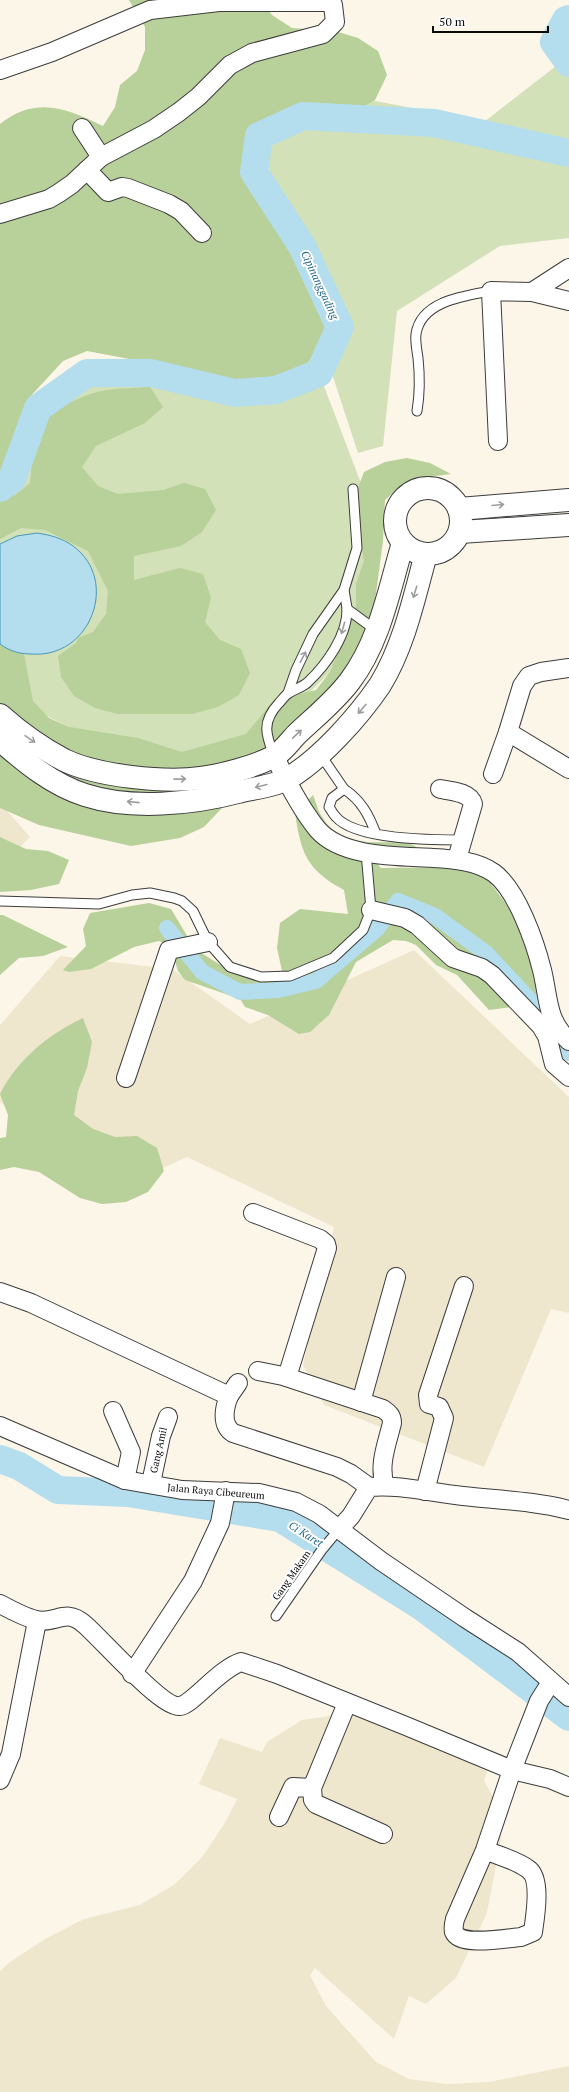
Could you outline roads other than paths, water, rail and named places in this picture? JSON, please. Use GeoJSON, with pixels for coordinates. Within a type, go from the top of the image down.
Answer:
{"type":"FeatureCollection","features":[{"type":"Feature","properties":{"kind":"street"},"geometry":{"type":"LineString","coordinates":[[0,70],[52,52],[150,10],[219,2],[326,2],[333,5],[335,22],[323,34],[252,53],[230,65],[198,97],[179,112],[154,129],[100,157],[72,184],[48,199],[0,214]]}},
{"type":"Feature","properties":{"kind":"street"},"geometry":{"type":"LineString","coordinates":[[82,128],[100,157]]}},
{"type":"Feature","properties":{"kind":"street"},"geometry":{"type":"LineString","coordinates":[[87,170],[108,192],[122,187],[128,188],[169,204],[181,212],[202,233]]}},
{"type":"Feature","properties":{"kind":"street"},"geometry":{"type":"LineString","coordinates":[[532,292],[569,268]]}},
{"type":"Feature","properties":{"kind":"street"},"geometry":{"type":"LineString","coordinates":[[498,441],[491,291],[532,292],[569,301]]}},
{"type":"Feature","properties":{"kind":"street"},"geometry":{"type":"LineString","coordinates":[[420,488],[436,488],[446,493],[454,499],[459,509],[462,516],[460,532],[449,547],[441,552],[426,554],[415,552],[403,544],[397,534],[395,513],[406,495],[420,488]]}},
{"type":"Feature","properties":{"kind":"street"},"geometry":{"type":"LineString","coordinates":[[459,509],[569,500]]}},
{"type":"Feature","properties":{"kind":"street"},"geometry":{"type":"LineString","coordinates":[[460,532],[569,525]]}},
{"type":"Feature","properties":{"kind":"street"},"geometry":{"type":"LineString","coordinates":[[0,715],[28,738],[64,760],[97,772],[165,779],[199,778],[217,775],[275,757],[324,710],[350,681],[368,653],[377,631],[403,544]]}},
{"type":"Feature","properties":{"kind":"street"},"geometry":{"type":"LineString","coordinates":[[0,740],[45,775],[65,786],[86,796],[116,801],[146,804],[172,803],[225,795],[286,780],[319,754],[366,705],[393,662],[426,554]]}},
{"type":"Feature","properties":{"kind":"street"},"geometry":{"type":"LineString","coordinates":[[493,774],[522,686],[529,676],[540,672],[569,668]]}},
{"type":"Feature","properties":{"kind":"street"},"geometry":{"type":"LineString","coordinates":[[508,732],[569,769]]}},
{"type":"Feature","properties":{"kind":"street"},"geometry":{"type":"LineString","coordinates":[[275,757],[286,780],[318,830],[338,844],[366,852],[395,856],[457,859],[494,874],[512,893],[520,908],[542,968],[548,1010],[559,1032],[569,1041]]}},
{"type":"Feature","properties":{"kind":"street"},"geometry":{"type":"LineString","coordinates":[[440,789],[464,795],[472,801],[473,804],[461,840],[457,859]]}},
{"type":"Feature","properties":{"kind":"street"},"geometry":{"type":"LineString","coordinates":[[378,912],[405,918],[417,925],[453,958],[482,968],[506,988],[520,1005],[541,1026],[547,1036],[554,1064],[569,1077]]}},
{"type":"Feature","properties":{"kind":"street"},"geometry":{"type":"LineString","coordinates":[[126,1078],[169,950],[208,942]]}},
{"type":"Feature","properties":{"kind":"street"},"geometry":{"type":"LineString","coordinates":[[254,1213],[320,1239],[326,1244],[327,1248],[287,1377]]}},
{"type":"Feature","properties":{"kind":"street"},"geometry":{"type":"LineString","coordinates":[[361,1402],[396,1278]]}},
{"type":"Feature","properties":{"kind":"street"},"geometry":{"type":"LineString","coordinates":[[425,1491],[444,1418],[438,1407],[429,1404],[428,1395],[464,1286]]}},
{"type":"Feature","properties":{"kind":"street"},"geometry":{"type":"LineString","coordinates":[[0,1292],[31,1303],[234,1390],[226,1404],[225,1417],[226,1426],[233,1433],[337,1467],[377,1486],[532,1502],[569,1510]]}},
{"type":"Feature","properties":{"kind":"street"},"geometry":{"type":"LineString","coordinates":[[258,1371],[287,1377],[383,1409],[389,1412],[392,1418],[382,1463],[382,1475],[377,1486],[335,1534]]}},
{"type":"Feature","properties":{"kind":"street"},"geometry":{"type":"LineString","coordinates":[[113,1411],[131,1452],[125,1480]]}},
{"type":"Feature","properties":{"kind":"street","name":"Gang Amil"},"geometry":{"type":"LineString","coordinates":[[151,1483],[161,1436],[168,1417]]}},
{"type":"Feature","properties":{"kind":"street","name":"Jalan Raya Cibeureum"},"geometry":{"type":"LineString","coordinates":[[0,1426],[125,1480],[151,1483],[225,1498],[259,1493],[296,1502],[319,1514],[335,1534],[381,1561],[518,1652],[544,1692],[569,1697]]}},
{"type":"Feature","properties":{"kind":"street"},"geometry":{"type":"LineString","coordinates":[[132,1674],[193,1581],[220,1523],[225,1498]]}},
{"type":"Feature","properties":{"kind":"street"},"geometry":{"type":"LineString","coordinates":[[0,1604],[37,1621],[63,1616],[75,1617],[86,1625],[132,1674],[176,1706],[186,1703],[225,1669],[240,1662],[277,1674],[512,1770],[550,1778],[569,1787]]}},
{"type":"Feature","properties":{"kind":"street"},"geometry":{"type":"LineString","coordinates":[[0,1780],[11,1754],[37,1621]]}},
{"type":"Feature","properties":{"kind":"street"},"geometry":{"type":"LineString","coordinates":[[485,1850],[530,1869],[532,1872],[537,1892],[533,1932],[521,1937],[469,1941],[462,1939],[454,1932],[455,1919],[485,1850],[512,1770],[544,1692]]}},
{"type":"Feature","properties":{"kind":"street"},"geometry":{"type":"LineString","coordinates":[[347,1703],[312,1788],[313,1800],[316,1804],[383,1834]]}},
{"type":"Feature","properties":{"kind":"street"},"geometry":{"type":"LineString","coordinates":[[279,1817],[293,1787],[312,1788]]}},
{"type":"Feature","properties":{"kind":"lane"},"geometry":{"type":"LineString","coordinates":[[417,411],[420,389],[416,335],[420,319],[441,303],[462,296],[491,291]]}},
{"type":"Feature","properties":{"kind":"lane"},"geometry":{"type":"LineString","coordinates":[[288,693],[296,670],[313,634],[344,590],[357,548],[353,489]]}},
{"type":"Feature","properties":{"kind":"lane"},"geometry":{"type":"LineString","coordinates":[[275,757],[267,738],[267,722],[271,712],[288,693],[306,684],[322,667],[343,632],[347,609],[344,590]]}},
{"type":"Feature","properties":{"kind":"lane"},"geometry":{"type":"LineString","coordinates":[[347,609],[377,631]]}},
{"type":"Feature","properties":{"kind":"lane"},"geometry":{"type":"LineString","coordinates":[[319,754],[344,789],[354,796],[369,815],[376,834]]}},
{"type":"Feature","properties":{"kind":"lane"},"geometry":{"type":"LineString","coordinates":[[344,789],[332,798],[329,807],[336,818],[346,825],[400,839],[461,840]]}},
{"type":"Feature","properties":{"kind":"lane"},"geometry":{"type":"LineString","coordinates":[[0,901],[99,904],[132,895],[150,893],[182,901],[193,911],[208,942],[230,967],[261,977],[290,976],[333,958],[363,930],[378,912],[366,852]]}},
{"type":"Feature","properties":{"kind":"lane","name":"Gang Makam"},"geometry":{"type":"LineString","coordinates":[[276,1616],[321,1551],[335,1534]]}},
{"type":"Feature","properties":{"kind":"water"},"geometry":{"type":"Polygon","coordinates":[[[37,533],[60,539],[73,546],[87,561],[95,578],[96,596],[92,615],[83,631],[69,644],[52,652],[27,654],[19,653],[0,644],[0,544],[17,536],[37,533]]]}},
{"type":"Feature","properties":{"kind":"waterway","name":"Cipinanggading"},"geometry":{"type":"LineString","coordinates":[[569,19],[566,20],[554,42],[569,63]]}},
{"type":"Feature","properties":{"kind":"waterway","name":"Cipinanggading"},"geometry":{"type":"LineString","coordinates":[[0,488],[12,479],[38,408],[87,373],[151,373],[235,393],[276,390],[319,373],[340,327],[302,246],[254,172],[259,136],[303,116],[434,123],[569,153]]}},
{"type":"Feature","properties":{"kind":"waterway"},"geometry":{"type":"LineString","coordinates":[[167,928],[202,972],[240,992],[278,990],[316,981],[377,929],[398,901],[435,916],[486,953],[541,1012],[563,1048],[569,1053]]}},
{"type":"Feature","properties":{"kind":"waterway","name":"Ci Karet"},"geometry":{"type":"LineString","coordinates":[[0,1459],[19,1466],[58,1490],[128,1493],[280,1518],[421,1606],[569,1717]]}}]}
